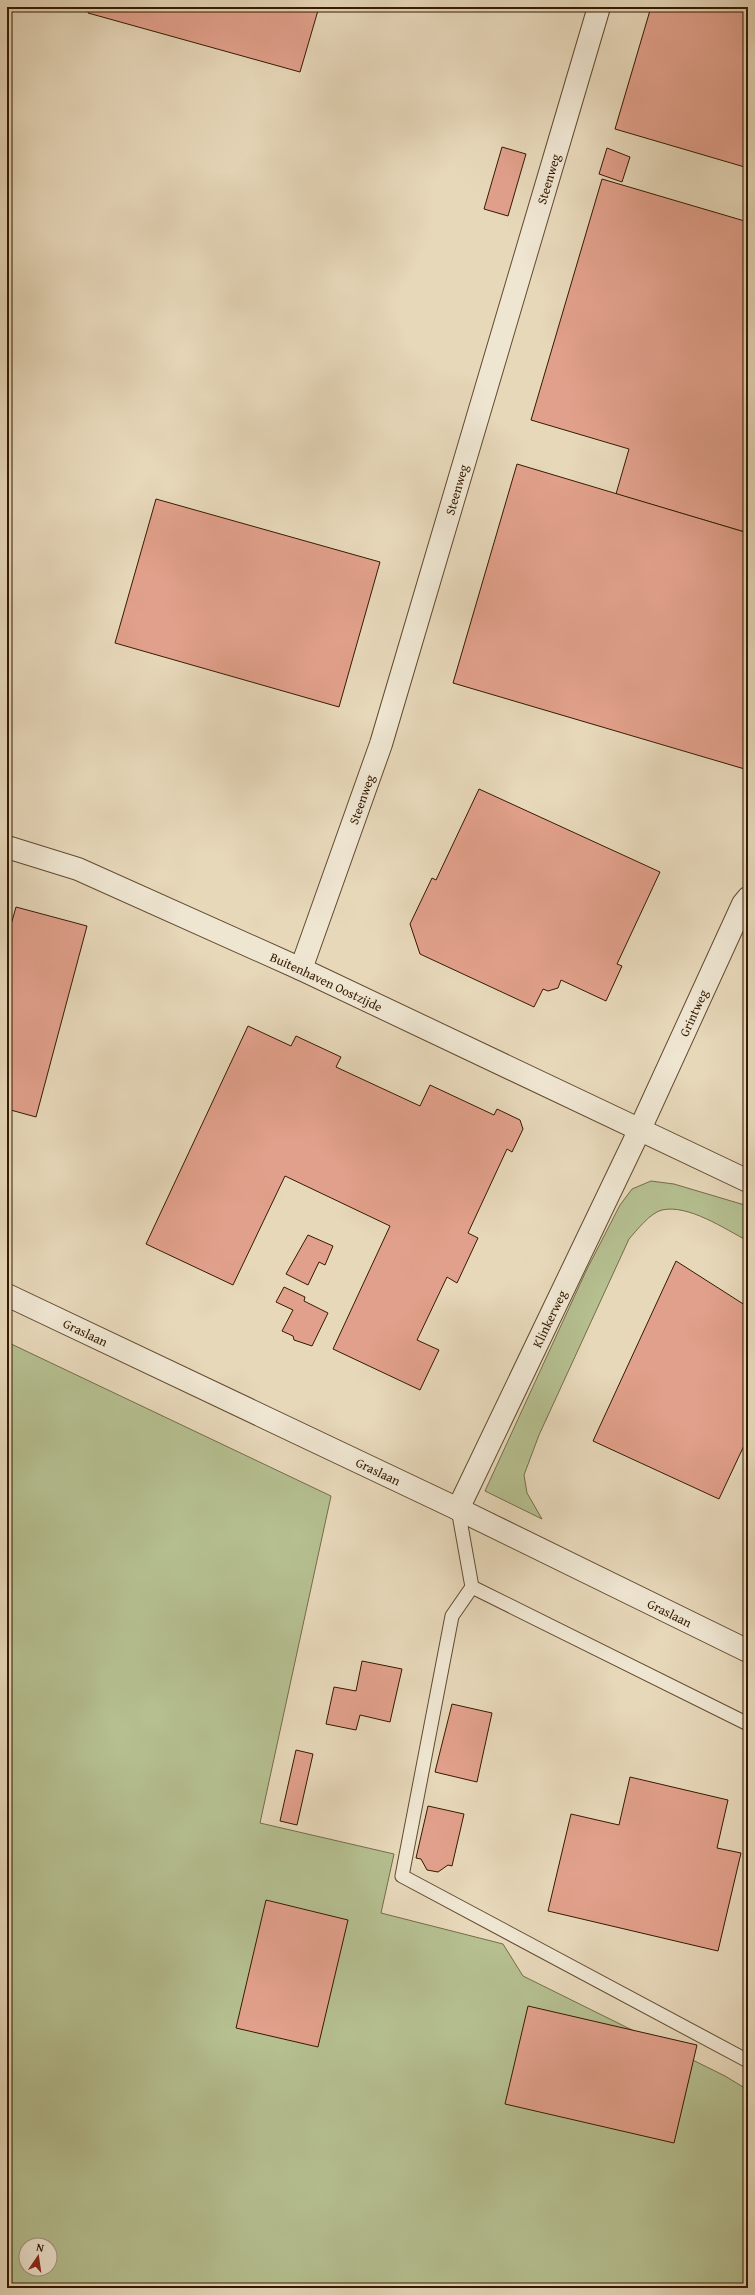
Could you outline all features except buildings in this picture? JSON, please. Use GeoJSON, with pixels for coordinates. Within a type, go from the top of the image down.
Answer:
{"type":"FeatureCollection","features":[{"type":"Feature","properties":{"kind":"street","name":"Steenweg"},"geometry":{"type":"LineString","coordinates":[[301,969],[381,744],[599,7]]}},
{"type":"Feature","properties":{"kind":"street","name":"Buitenhaven Oostzijde"},"geometry":{"type":"LineString","coordinates":[[7,847],[78,869],[301,969],[748,1181]]}},
{"type":"Feature","properties":{"kind":"street","name":"Grintweg"},"geometry":{"type":"LineString","coordinates":[[640,1129],[743,904],[748,898]]}},
{"type":"Feature","properties":{"kind":"street","name":"Klinkerweg"},"geometry":{"type":"LineString","coordinates":[[458,1509],[640,1129]]}},
{"type":"Feature","properties":{"kind":"street","name":"Graslaan"},"geometry":{"type":"LineString","coordinates":[[7,1295],[458,1509],[748,1651]]}},
{"type":"Feature","properties":{"kind":"lane"},"geometry":{"type":"LineString","coordinates":[[458,1509],[472,1587],[452,1616],[402,1876],[748,2061]]}},
{"type":"Feature","properties":{"kind":"lane"},"geometry":{"type":"LineString","coordinates":[[472,1587],[748,1724]]}},
{"type":"Feature","properties":{"kind":"green space"},"geometry":{"type":"Polygon","coordinates":[[[651,1181],[674,1184],[748,1206],[748,1241],[718,1224],[695,1214],[672,1209],[657,1212],[644,1222],[629,1239],[539,1435],[524,1475],[527,1493],[542,1519],[485,1491],[586,1271],[620,1205],[632,1189],[651,1181]]]}},
{"type":"Feature","properties":{"kind":"green space"},"geometry":{"type":"Polygon","coordinates":[[[7,1342],[331,1496],[260,1823],[394,1854],[381,1913],[503,1944],[523,1976],[725,2076],[748,2090],[748,2288],[7,2288],[7,1342]]]}}]}
